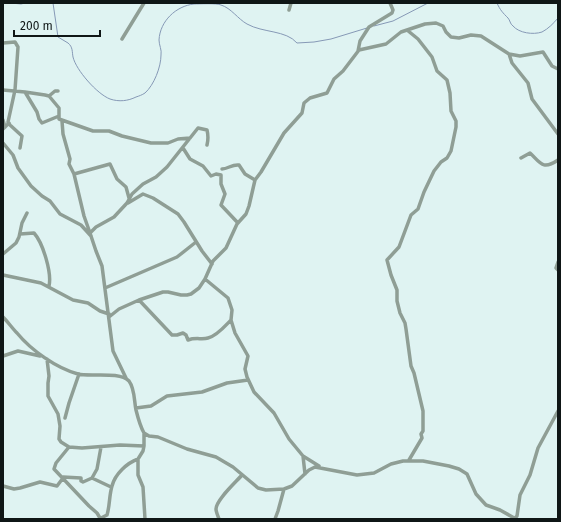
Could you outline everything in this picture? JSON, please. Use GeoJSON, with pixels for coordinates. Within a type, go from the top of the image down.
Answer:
{"type":"FeatureCollection","features":[{"type":"Feature","properties":{"kind":"street"},"geometry":{"type":"LineString","coordinates":[[122,39],[144,3]]}},
{"type":"Feature","properties":{"kind":"street"},"geometry":{"type":"LineString","coordinates":[[290,10],[292,3]]}},
{"type":"Feature","properties":{"kind":"street"},"geometry":{"type":"LineString","coordinates":[[358,52],[360,41],[369,27],[392,13],[393,10],[390,3]]}},
{"type":"Feature","properties":{"kind":"street"},"geometry":{"type":"LineString","coordinates":[[109,316],[119,309],[139,300],[163,292],[181,295],[191,294],[199,288],[213,261],[226,248],[238,223],[246,214],[255,180],[284,133],[302,113],[304,103],[310,98],[326,93],[334,79],[344,71],[362,49],[386,44],[401,32],[425,24],[440,24],[451,37],[459,38],[471,35],[481,36],[509,54],[520,56],[543,52],[552,66],[558,69]]}},
{"type":"Feature","properties":{"kind":"street"},"geometry":{"type":"LineString","coordinates":[[407,30],[418,38],[432,58],[437,71],[447,80],[450,93],[451,111],[456,121],[451,151],[448,158],[441,162],[434,171],[418,209],[411,215],[399,247],[388,260],[391,276],[397,290],[397,301],[400,313],[405,323],[411,366],[423,411],[422,438],[409,460]]}},
{"type":"Feature","properties":{"kind":"street"},"geometry":{"type":"LineString","coordinates":[[3,43],[15,42],[18,47],[15,90],[8,123],[4,128]]}},
{"type":"Feature","properties":{"kind":"street"},"geometry":{"type":"LineString","coordinates":[[509,54],[512,63],[528,83],[532,99],[558,134]]}},
{"type":"Feature","properties":{"kind":"street"},"geometry":{"type":"LineString","coordinates":[[3,90],[15,90],[49,96],[59,108],[59,119],[62,121],[63,134],[70,159],[69,164],[74,174],[84,216],[102,266],[113,351],[126,378],[132,386],[139,422],[144,433],[143,451],[138,459],[126,465],[111,487],[110,504],[105,516],[99,518],[97,513],[54,469],[56,463],[69,447]]}},
{"type":"Feature","properties":{"kind":"street"},"geometry":{"type":"LineString","coordinates":[[49,96],[58,90]]}},
{"type":"Feature","properties":{"kind":"street"},"geometry":{"type":"LineString","coordinates":[[25,92],[42,123],[59,116]]}},
{"type":"Feature","properties":{"kind":"street"},"geometry":{"type":"LineString","coordinates":[[3,120],[4,128]]}},
{"type":"Feature","properties":{"kind":"street"},"geometry":{"type":"LineString","coordinates":[[62,121],[94,131],[109,131],[122,136],[151,143],[168,143],[178,139],[190,138]]}},
{"type":"Feature","properties":{"kind":"street"},"geometry":{"type":"LineString","coordinates":[[8,123],[22,136],[20,148]]}},
{"type":"Feature","properties":{"kind":"street"},"geometry":{"type":"LineString","coordinates":[[553,128],[558,126]]}},
{"type":"Feature","properties":{"kind":"street"},"geometry":{"type":"LineString","coordinates":[[127,203],[129,198],[143,184],[156,177],[167,167],[198,128],[207,130],[207,145]]}},
{"type":"Feature","properties":{"kind":"street"},"geometry":{"type":"LineString","coordinates":[[3,143],[31,186],[50,201],[60,214],[82,225],[91,235]]}},
{"type":"Feature","properties":{"kind":"street"},"geometry":{"type":"LineString","coordinates":[[182,148],[190,159],[203,166],[211,176],[216,174],[221,175],[221,184],[225,194],[221,205],[238,223]]}},
{"type":"Feature","properties":{"kind":"street"},"geometry":{"type":"LineString","coordinates":[[522,158],[530,153],[538,162],[545,165],[552,164],[558,160]]}},
{"type":"Feature","properties":{"kind":"street"},"geometry":{"type":"LineString","coordinates":[[74,174],[110,164],[117,179],[126,187],[129,198]]}},
{"type":"Feature","properties":{"kind":"street"},"geometry":{"type":"LineString","coordinates":[[222,169],[234,164],[239,165],[245,174],[255,180]]}},
{"type":"Feature","properties":{"kind":"street"},"geometry":{"type":"LineString","coordinates":[[91,235],[96,227],[114,217],[127,203],[143,194],[154,198],[178,214],[212,264]]}},
{"type":"Feature","properties":{"kind":"street"},"geometry":{"type":"LineString","coordinates":[[3,254],[16,243],[27,213]]}},
{"type":"Feature","properties":{"kind":"street"},"geometry":{"type":"LineString","coordinates":[[20,234],[34,233],[41,245],[48,268],[50,282],[49,286]]}},
{"type":"Feature","properties":{"kind":"street"},"geometry":{"type":"LineString","coordinates":[[105,288],[177,256],[196,242]]}},
{"type":"Feature","properties":{"kind":"street"},"geometry":{"type":"LineString","coordinates":[[558,262],[556,268],[558,270]]}},
{"type":"Feature","properties":{"kind":"street"},"geometry":{"type":"LineString","coordinates":[[3,275],[49,286],[73,300],[88,303],[109,316]]}},
{"type":"Feature","properties":{"kind":"street"},"geometry":{"type":"LineString","coordinates":[[205,279],[228,298],[232,310],[231,320],[238,339],[248,356],[245,369],[248,380],[254,392],[274,413],[289,439],[303,456],[319,466],[348,474],[364,474],[381,470],[398,462],[409,460],[444,464],[465,472],[470,478],[476,494],[483,503],[487,506],[500,510],[515,519],[517,516],[520,496],[530,475],[538,448],[558,412]]}},
{"type":"Feature","properties":{"kind":"street"},"geometry":{"type":"LineString","coordinates":[[139,300],[172,335],[183,333],[186,335],[188,340],[194,338],[208,338],[218,332],[231,320]]}},
{"type":"Feature","properties":{"kind":"street"},"geometry":{"type":"LineString","coordinates":[[3,317],[17,334],[47,359],[79,374],[126,378]]}},
{"type":"Feature","properties":{"kind":"street"},"geometry":{"type":"LineString","coordinates":[[3,356],[18,351],[42,356]]}},
{"type":"Feature","properties":{"kind":"street"},"geometry":{"type":"LineString","coordinates":[[47,359],[49,376],[48,396],[58,414],[60,422],[59,438],[61,442],[69,447],[82,448],[144,446]]}},
{"type":"Feature","properties":{"kind":"street"},"geometry":{"type":"LineString","coordinates":[[65,418],[79,374]]}},
{"type":"Feature","properties":{"kind":"street"},"geometry":{"type":"LineString","coordinates":[[136,408],[152,406],[167,396],[202,392],[227,383],[248,380]]}},
{"type":"Feature","properties":{"kind":"street"},"geometry":{"type":"LineString","coordinates":[[144,433],[187,449],[216,457],[233,468],[258,488],[266,490],[284,489],[292,486],[312,468],[319,466]]}},
{"type":"Feature","properties":{"kind":"street"},"geometry":{"type":"LineString","coordinates":[[3,486],[14,489],[40,482],[57,486],[63,478],[79,477],[83,482],[92,478],[97,469],[101,447]]}},
{"type":"Feature","properties":{"kind":"street"},"geometry":{"type":"LineString","coordinates":[[303,456],[305,474]]}},
{"type":"Feature","properties":{"kind":"street"},"geometry":{"type":"LineString","coordinates":[[138,459],[138,475],[143,487],[145,519]]}},
{"type":"Feature","properties":{"kind":"street"},"geometry":{"type":"LineString","coordinates":[[219,519],[216,510],[217,506],[242,475]]}},
{"type":"Feature","properties":{"kind":"street"},"geometry":{"type":"LineString","coordinates":[[92,478],[111,487]]}},
{"type":"Feature","properties":{"kind":"street"},"geometry":{"type":"LineString","coordinates":[[275,519],[284,489]]}},
{"type":"Feature","properties":{"kind":"waterway"},"geometry":{"type":"LineString","coordinates":[[11,3],[25,3]]}},
{"type":"Feature","properties":{"kind":"waterway"},"geometry":{"type":"LineString","coordinates":[[53,3],[58,37],[71,46],[73,57],[78,68],[93,87],[110,99],[117,101],[133,98],[144,94],[148,90],[154,81],[160,65],[161,53],[159,40],[162,27],[175,11],[187,5],[216,4],[225,6],[247,24],[287,36],[297,43],[331,39],[367,28]]}},
{"type":"Feature","properties":{"kind":"waterway"},"geometry":{"type":"LineString","coordinates":[[374,26],[393,21],[428,3]]}},
{"type":"Feature","properties":{"kind":"waterway"},"geometry":{"type":"LineString","coordinates":[[497,3],[512,25],[526,33],[542,32],[551,26],[558,18]]}}]}
